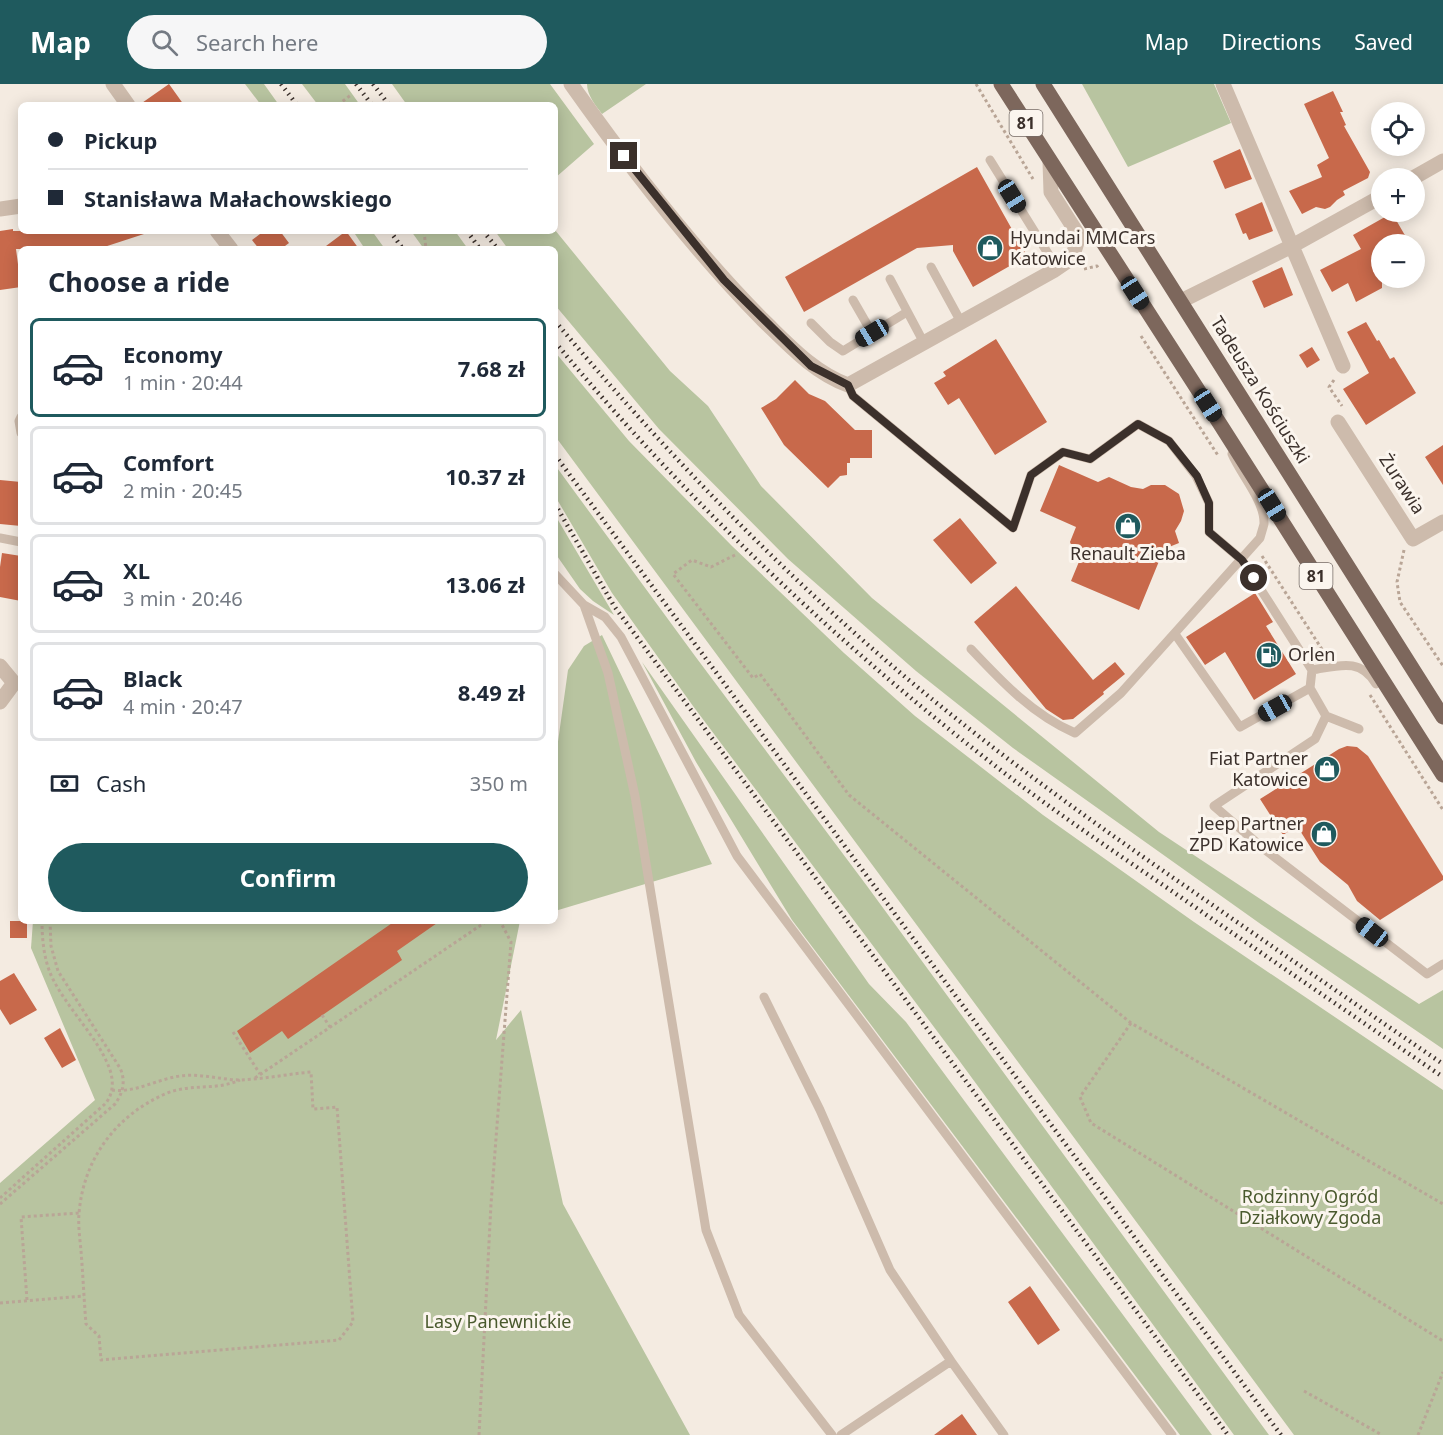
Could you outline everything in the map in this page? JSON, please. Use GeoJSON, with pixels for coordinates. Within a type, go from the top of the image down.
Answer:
{"type":"FeatureCollection","features":[{"type":"Feature","properties":{"kind":"main road","name":"81"},"geometry":{"type":"LineString","coordinates":[[1001,84],[1443,775]]}},
{"type":"Feature","properties":{"kind":"main road","name":"Tadeusza Kościuszki"},"geometry":{"type":"LineString","coordinates":[[1042,84],[1443,717]]}},
{"type":"Feature","properties":{"kind":"street"},"geometry":{"type":"LineString","coordinates":[[113,84],[126,102]]}},
{"type":"Feature","properties":{"kind":"street"},"geometry":{"type":"LineString","coordinates":[[571,84],[641,177],[724,280],[811,366],[848,385],[1072,258],[1079,236],[1051,192],[1050,162]]}},
{"type":"Feature","properties":{"kind":"street"},"geometry":{"type":"LineString","coordinates":[[1223,84],[1343,366]]}},
{"type":"Feature","properties":{"kind":"street"},"geometry":{"type":"LineString","coordinates":[[1425,171],[1443,161]]}},
{"type":"Feature","properties":{"kind":"street"},"geometry":{"type":"LineString","coordinates":[[1181,301],[1292,246],[1371,202]]}},
{"type":"Feature","properties":{"kind":"street"},"geometry":{"type":"LineString","coordinates":[[0,209],[18,206]]}},
{"type":"Feature","properties":{"kind":"street"},"geometry":{"type":"LineString","coordinates":[[219,234],[229,246]]}},
{"type":"Feature","properties":{"kind":"street","name":"Żurawia"},"geometry":{"type":"LineString","coordinates":[[1338,422],[1413,539],[1443,522]]}},
{"type":"Feature","properties":{"kind":"street"},"geometry":{"type":"LineString","coordinates":[[0,666],[17,678],[0,702]]}},
{"type":"Feature","properties":{"kind":"lane"},"geometry":{"type":"LineString","coordinates":[[990,160],[1057,268]]}},
{"type":"Feature","properties":{"kind":"lane"},"geometry":{"type":"LineString","coordinates":[[931,267],[962,322]]}},
{"type":"Feature","properties":{"kind":"lane"},"geometry":{"type":"LineString","coordinates":[[890,279],[924,343]]}},
{"type":"Feature","properties":{"kind":"lane"},"geometry":{"type":"LineString","coordinates":[[853,300],[872,333]]}},
{"type":"Feature","properties":{"kind":"lane"},"geometry":{"type":"LineString","coordinates":[[811,322],[830,342],[843,351],[907,312]]}},
{"type":"Feature","properties":{"kind":"lane"},"geometry":{"type":"LineString","coordinates":[[848,385],[853,396],[1013,528],[1031,475],[1063,452],[1090,459],[1138,424],[1169,441],[1197,476],[1209,503],[1209,532],[1242,560],[1312,670],[1310,688],[1326,716],[1359,729]]}},
{"type":"Feature","properties":{"kind":"lane"},"geometry":{"type":"LineString","coordinates":[[971,649],[1006,687],[1029,706],[1075,733],[1121,693],[1260,538],[1264,523],[1260,503],[1238,468],[1220,424]]}},
{"type":"Feature","properties":{"kind":"lane"},"geometry":{"type":"LineString","coordinates":[[0,538],[18,541]]}},
{"type":"Feature","properties":{"kind":"lane"},"geometry":{"type":"LineString","coordinates":[[558,577],[584,605],[604,617],[621,637],[737,856],[1172,1435]]}},
{"type":"Feature","properties":{"kind":"lane"},"geometry":{"type":"LineString","coordinates":[[584,605],[608,673],[635,796],[706,1230],[740,1315],[832,1435]]}},
{"type":"Feature","properties":{"kind":"lane"},"geometry":{"type":"LineString","coordinates":[[1175,634],[1240,728],[1310,688]]}},
{"type":"Feature","properties":{"kind":"lane"},"geometry":{"type":"LineString","coordinates":[[1312,670],[1359,666],[1370,674],[1384,696],[1412,728]]}},
{"type":"Feature","properties":{"kind":"lane"},"geometry":{"type":"LineString","coordinates":[[1326,716],[1315,739],[1214,806],[1264,849],[1427,974],[1443,964]]}},
{"type":"Feature","properties":{"kind":"lane"},"geometry":{"type":"LineString","coordinates":[[764,997],[820,1110],[890,1270],[1004,1435]]}},
{"type":"Feature","properties":{"kind":"lane"},"geometry":{"type":"LineString","coordinates":[[841,1435],[951,1361]]}},
{"type":"Feature","properties":{"kind":"path"},"geometry":{"type":"LineString","coordinates":[[976,84],[1034,181]]}},
{"type":"Feature","properties":{"kind":"path"},"geometry":{"type":"LineString","coordinates":[[342,102],[352,94]]}},
{"type":"Feature","properties":{"kind":"path"},"geometry":{"type":"LineString","coordinates":[[1072,258],[1079,269],[1097,266],[1103,276]]}},
{"type":"Feature","properties":{"kind":"path"},"geometry":{"type":"LineString","coordinates":[[1141,334],[1221,461]]}},
{"type":"Feature","properties":{"kind":"path"},"geometry":{"type":"LineString","coordinates":[[1338,422],[1345,410],[1329,387],[1343,366]]}},
{"type":"Feature","properties":{"kind":"path"},"geometry":{"type":"LineString","coordinates":[[1254,544],[1333,667]]}},
{"type":"Feature","properties":{"kind":"path"},"geometry":{"type":"LineString","coordinates":[[1404,549],[1397,582],[1400,602],[1443,666]]}},
{"type":"Feature","properties":{"kind":"path"},"geometry":{"type":"LineString","coordinates":[[735,555],[711,567],[692,560],[673,574],[753,678],[760,674],[849,795],[1131,1023],[1443,1204]]}},
{"type":"Feature","properties":{"kind":"path"},"geometry":{"type":"LineString","coordinates":[[1369,694],[1443,810]]}},
{"type":"Feature","properties":{"kind":"path"},"geometry":{"type":"LineString","coordinates":[[0,1198],[105,1104],[112,1090],[110,1071],[104,1057],[64,999],[50,972],[44,948],[42,924]]}},
{"type":"Feature","properties":{"kind":"path"},"geometry":{"type":"LineString","coordinates":[[0,1204],[115,1104],[122,1091],[123,1075],[120,1068],[58,971],[51,946],[50,924]]}},
{"type":"Feature","properties":{"kind":"path"},"geometry":{"type":"LineString","coordinates":[[254,1078],[483,924]]}},
{"type":"Feature","properties":{"kind":"path"},"geometry":{"type":"LineString","coordinates":[[479,1435],[491,1204],[511,942],[502,924]]}},
{"type":"Feature","properties":{"kind":"path"},"geometry":{"type":"LineString","coordinates":[[322,1015],[330,1027]]}},
{"type":"Feature","properties":{"kind":"path"},"geometry":{"type":"LineString","coordinates":[[1131,1023],[1080,1097],[1091,1124],[1443,1341]]}},
{"type":"Feature","properties":{"kind":"path"},"geometry":{"type":"LineString","coordinates":[[233,1032],[260,1074]]}},
{"type":"Feature","properties":{"kind":"path"},"geometry":{"type":"LineString","coordinates":[[311,1072],[313,1109],[338,1107],[353,1322],[339,1340],[101,1360],[99,1336],[86,1324],[79,1213],[82,1191],[92,1160],[108,1135],[127,1117],[147,1103],[168,1093],[197,1086],[226,1086],[240,1080],[311,1072]]}},
{"type":"Feature","properties":{"kind":"path"},"geometry":{"type":"LineString","coordinates":[[112,1090],[122,1091],[182,1076],[209,1076],[240,1080]]}},
{"type":"Feature","properties":{"kind":"path"},"geometry":{"type":"LineString","coordinates":[[27,1300],[21,1217],[79,1213]]}},
{"type":"Feature","properties":{"kind":"path"},"geometry":{"type":"LineString","coordinates":[[0,1302],[84,1296]]}},
{"type":"Feature","properties":{"kind":"path"},"geometry":{"type":"LineString","coordinates":[[1418,1435],[1443,1372]]}},
{"type":"Feature","properties":{"kind":"path"},"geometry":{"type":"LineString","coordinates":[[1304,1391],[1382,1435]]}},
{"type":"Feature","properties":{"kind":"green space"},"geometry":{"type":"Polygon","coordinates":[[[245,84],[264,84],[277,102],[259,102],[245,84]]]}},
{"type":"Feature","properties":{"kind":"green space"},"geometry":{"type":"Polygon","coordinates":[[[302,84],[345,84],[358,102],[316,102],[302,84]]]}},
{"type":"Feature","properties":{"kind":"green space"},"geometry":{"type":"Polygon","coordinates":[[[392,84],[550,84],[594,144],[558,175],[558,102],[405,102],[392,84]]]}},
{"type":"Feature","properties":{"kind":"green space"},"geometry":{"type":"Polygon","coordinates":[[[587,84],[646,84],[602,114],[590,96],[587,84]]]}},
{"type":"Feature","properties":{"kind":"green space"},"geometry":{"type":"Polygon","coordinates":[[[1082,84],[1214,84],[1231,123],[1128,167],[1082,84]]]}},
{"type":"Feature","properties":{"kind":"green space"},"geometry":{"type":"Polygon","coordinates":[[[355,234],[374,234],[383,246],[363,246],[355,234]]]}},
{"type":"Feature","properties":{"kind":"green space"},"geometry":{"type":"Polygon","coordinates":[[[413,234],[457,234],[466,246],[422,246],[413,234]]]}},
{"type":"Feature","properties":{"kind":"green space"},"geometry":{"type":"Polygon","coordinates":[[[497,234],[558,234],[670,371],[708,406],[761,486],[872,598],[1159,832],[1419,1004],[1443,990],[1443,1049],[1262,925],[1013,748],[916,671],[788,559],[659,429],[558,309],[558,246],[506,246],[497,234]]]}},
{"type":"Feature","properties":{"kind":"green space","name":"Rodzinny Ogród Działkowy Zgoda"},"geometry":{"type":"Polygon","coordinates":[[[558,356],[629,441],[732,546],[844,653],[915,716],[1043,815],[1194,922],[1443,1090],[1443,1435],[1294,1435],[558,440],[558,356]]]}},
{"type":"Feature","properties":{"kind":"green space"},"geometry":{"type":"Polygon","coordinates":[[[558,469],[1269,1435],[1234,1435],[958,1059],[693,706],[612,593],[558,501],[558,469]]]}},
{"type":"Feature","properties":{"kind":"green space"},"geometry":{"type":"Polygon","coordinates":[[[558,520],[614,615],[580,589],[558,557],[558,520]]]}},
{"type":"Feature","properties":{"kind":"green space"},"geometry":{"type":"Polygon","coordinates":[[[602,635],[712,864],[558,910],[558,742],[568,670],[584,646],[602,635]]]}},
{"type":"Feature","properties":{"kind":"green space"},"geometry":{"type":"Polygon","coordinates":[[[642,662],[869,984],[906,1022],[1212,1435],[1180,1435],[792,920],[696,762],[642,662]]]}},
{"type":"Feature","properties":{"kind":"green space","name":"Lasy Panewnickie"},"geometry":{"type":"Polygon","coordinates":[[[33,924],[519,924],[496,1040],[521,1010],[563,1204],[690,1435],[0,1435],[0,1183],[95,1100],[31,948],[33,924]]]}},
{"type":"Feature","properties":{"kind":"building"},"geometry":{"type":"Polygon","coordinates":[[[169,84],[182,102],[143,102],[169,84]]]}},
{"type":"Feature","properties":{"kind":"building"},"geometry":{"type":"Polygon","coordinates":[[[1333,91],[1343,112],[1340,112],[1346,125],[1344,126],[1370,172],[1368,178],[1343,191],[1345,195],[1330,207],[1325,209],[1316,207],[1302,214],[1289,191],[1322,177],[1317,165],[1329,158],[1304,104],[1333,91]]]}},
{"type":"Feature","properties":{"kind":"building"},"geometry":{"type":"Polygon","coordinates":[[[1240,149],[1252,179],[1225,189],[1213,161],[1240,149]]]}},
{"type":"Feature","properties":{"kind":"building"},"geometry":{"type":"Polygon","coordinates":[[[977,167],[1027,256],[973,287],[953,251],[953,245],[917,248],[804,312],[785,277],[977,167]]]}},
{"type":"Feature","properties":{"kind":"building"},"geometry":{"type":"Polygon","coordinates":[[[1262,202],[1273,231],[1249,240],[1246,233],[1243,234],[1235,214],[1262,202]]]}},
{"type":"Feature","properties":{"kind":"building"},"geometry":{"type":"Polygon","coordinates":[[[1376,222],[1397,222],[1404,234],[1371,234],[1371,288],[1382,288],[1356,302],[1348,283],[1332,292],[1320,270],[1361,249],[1353,235],[1376,222]]]}},
{"type":"Feature","properties":{"kind":"building"},"geometry":{"type":"Polygon","coordinates":[[[13,229],[13,231],[18,231],[18,234],[144,234],[107,246],[18,246],[16,249],[18,287],[0,290],[0,231],[13,229]]]}},
{"type":"Feature","properties":{"kind":"building"},"geometry":{"type":"Polygon","coordinates":[[[260,234],[282,234],[289,243],[285,246],[257,246],[252,240],[260,234]]]}},
{"type":"Feature","properties":{"kind":"building"},"geometry":{"type":"Polygon","coordinates":[[[342,234],[348,234],[357,246],[326,246],[342,234]]]}},
{"type":"Feature","properties":{"kind":"building"},"geometry":{"type":"Polygon","coordinates":[[[1282,267],[1293,295],[1264,308],[1252,281],[1282,267]]]}},
{"type":"Feature","properties":{"kind":"building"},"geometry":{"type":"Polygon","coordinates":[[[1366,322],[1390,359],[1394,357],[1416,393],[1366,425],[1343,389],[1369,373],[1347,332],[1366,322]]]}},
{"type":"Feature","properties":{"kind":"building"},"geometry":{"type":"Polygon","coordinates":[[[996,339],[1047,422],[995,455],[959,398],[948,405],[934,383],[946,376],[943,372],[996,339]]]}},
{"type":"Feature","properties":{"kind":"building"},"geometry":{"type":"Polygon","coordinates":[[[1312,347],[1320,360],[1307,368],[1299,355],[1312,347]]]}},
{"type":"Feature","properties":{"kind":"building"},"geometry":{"type":"Polygon","coordinates":[[[795,380],[809,394],[825,401],[855,430],[872,430],[872,458],[850,458],[850,463],[847,463],[847,475],[840,476],[828,488],[784,445],[761,408],[776,399],[795,380]]]}},
{"type":"Feature","properties":{"kind":"building"},"geometry":{"type":"Polygon","coordinates":[[[1443,445],[1443,485],[1425,457],[1443,445]]]}},
{"type":"Feature","properties":{"kind":"building"},"geometry":{"type":"Polygon","coordinates":[[[1059,465],[1098,482],[1109,477],[1131,487],[1143,489],[1151,485],[1165,485],[1179,494],[1184,511],[1175,531],[1179,543],[1164,549],[1139,610],[1071,581],[1083,552],[1072,547],[1070,542],[1076,527],[1040,511],[1059,465]]]}},
{"type":"Feature","properties":{"kind":"building"},"geometry":{"type":"Polygon","coordinates":[[[0,480],[18,482],[18,526],[0,524],[0,480]]]}},
{"type":"Feature","properties":{"kind":"building"},"geometry":{"type":"Polygon","coordinates":[[[960,518],[997,563],[971,584],[933,540],[960,518]]]}},
{"type":"Feature","properties":{"kind":"building"},"geometry":{"type":"Polygon","coordinates":[[[2,553],[18,556],[18,600],[0,597],[2,553]]]}},
{"type":"Feature","properties":{"kind":"building"},"geometry":{"type":"Polygon","coordinates":[[[1016,586],[1093,680],[1115,662],[1125,674],[1073,719],[1063,720],[1046,709],[974,622],[1016,586]]]}},
{"type":"Feature","properties":{"kind":"building"},"geometry":{"type":"Polygon","coordinates":[[[1255,593],[1273,622],[1266,626],[1296,674],[1254,700],[1225,652],[1205,665],[1186,637],[1255,593]]]}},
{"type":"Feature","properties":{"kind":"building"},"geometry":{"type":"Polygon","coordinates":[[[1347,746],[1357,747],[1368,756],[1443,876],[1443,880],[1380,920],[1357,901],[1348,885],[1320,862],[1297,826],[1283,835],[1260,799],[1347,746]]]}},
{"type":"Feature","properties":{"kind":"building"},"geometry":{"type":"Polygon","coordinates":[[[10,921],[27,924],[27,938],[10,938],[10,921]]]}},
{"type":"Feature","properties":{"kind":"building"},"geometry":{"type":"Polygon","coordinates":[[[391,924],[436,924],[397,951],[402,960],[288,1039],[282,1031],[250,1053],[237,1031],[391,924]]]}},
{"type":"Feature","properties":{"kind":"building"},"geometry":{"type":"Polygon","coordinates":[[[14,973],[37,1010],[10,1025],[0,1009],[0,981],[14,973]]]}},
{"type":"Feature","properties":{"kind":"building"},"geometry":{"type":"Polygon","coordinates":[[[60,1028],[76,1060],[62,1068],[44,1038],[60,1028]]]}},
{"type":"Feature","properties":{"kind":"building"},"geometry":{"type":"Polygon","coordinates":[[[1030,1286],[1060,1330],[1038,1345],[1008,1302],[1030,1286]]]}},
{"type":"Feature","properties":{"kind":"building"},"geometry":{"type":"Polygon","coordinates":[[[962,1414],[977,1435],[934,1435],[962,1414]]]}},
{"type":"Feature","properties":{"kind":"railway"},"geometry":{"type":"LineString","coordinates":[[281,84],[295,102]]}},
{"type":"Feature","properties":{"kind":"railway"},"geometry":{"type":"LineString","coordinates":[[356,84],[370,102]]}},
{"type":"Feature","properties":{"kind":"railway"},"geometry":{"type":"LineString","coordinates":[[373,84],[387,102]]}},
{"type":"Feature","properties":{"kind":"railway"},"geometry":{"type":"LineString","coordinates":[[392,234],[401,246]]}},
{"type":"Feature","properties":{"kind":"railway"},"geometry":{"type":"LineString","coordinates":[[469,234],[478,246]]}},
{"type":"Feature","properties":{"kind":"railway"},"geometry":{"type":"LineString","coordinates":[[486,234],[496,246]]}},
{"type":"Feature","properties":{"kind":"railway"},"geometry":{"type":"LineString","coordinates":[[558,324],[639,418],[727,511],[819,601],[916,686],[982,739],[1084,815],[1443,1064]]}},
{"type":"Feature","properties":{"kind":"railway"},"geometry":{"type":"LineString","coordinates":[[558,346],[655,456],[761,564],[872,665],[930,714],[1059,813],[1443,1077]]}},
{"type":"Feature","properties":{"kind":"railway"},"geometry":{"type":"LineString","coordinates":[[558,459],[1281,1435]]}},
{"type":"Feature","properties":{"kind":"railway"},"geometry":{"type":"LineString","coordinates":[[558,509],[614,606],[1228,1435]]}},
{"type":"Feature","properties":{"kind":"place","name":"Hyundai MMCars Katowice"},"geometry":{"type":"Point","coordinates":[990,248]}},
{"type":"Feature","properties":{"kind":"place","name":"Renault Zieba"},"geometry":{"type":"Point","coordinates":[1128,526]}},
{"type":"Feature","properties":{"kind":"place","name":"Orlen"},"geometry":{"type":"Point","coordinates":[1269,655]}},
{"type":"Feature","properties":{"kind":"place","name":"Fiat Partner Katowice"},"geometry":{"type":"Point","coordinates":[1327,769]}},
{"type":"Feature","properties":{"kind":"place","name":"Jeep Partner ZPD Katowice"},"geometry":{"type":"Point","coordinates":[1324,834]}},
{"type":"Feature","properties":{"kind":"route"},"geometry":{"type":"LineString","coordinates":[[624,156],[713,268],[792,348],[811,366],[848,385],[853,396],[1013,528],[1031,475],[1063,452],[1090,459],[1138,424],[1169,441],[1197,476],[1209,503],[1209,532],[1242,560],[1254,578]]}}]}
